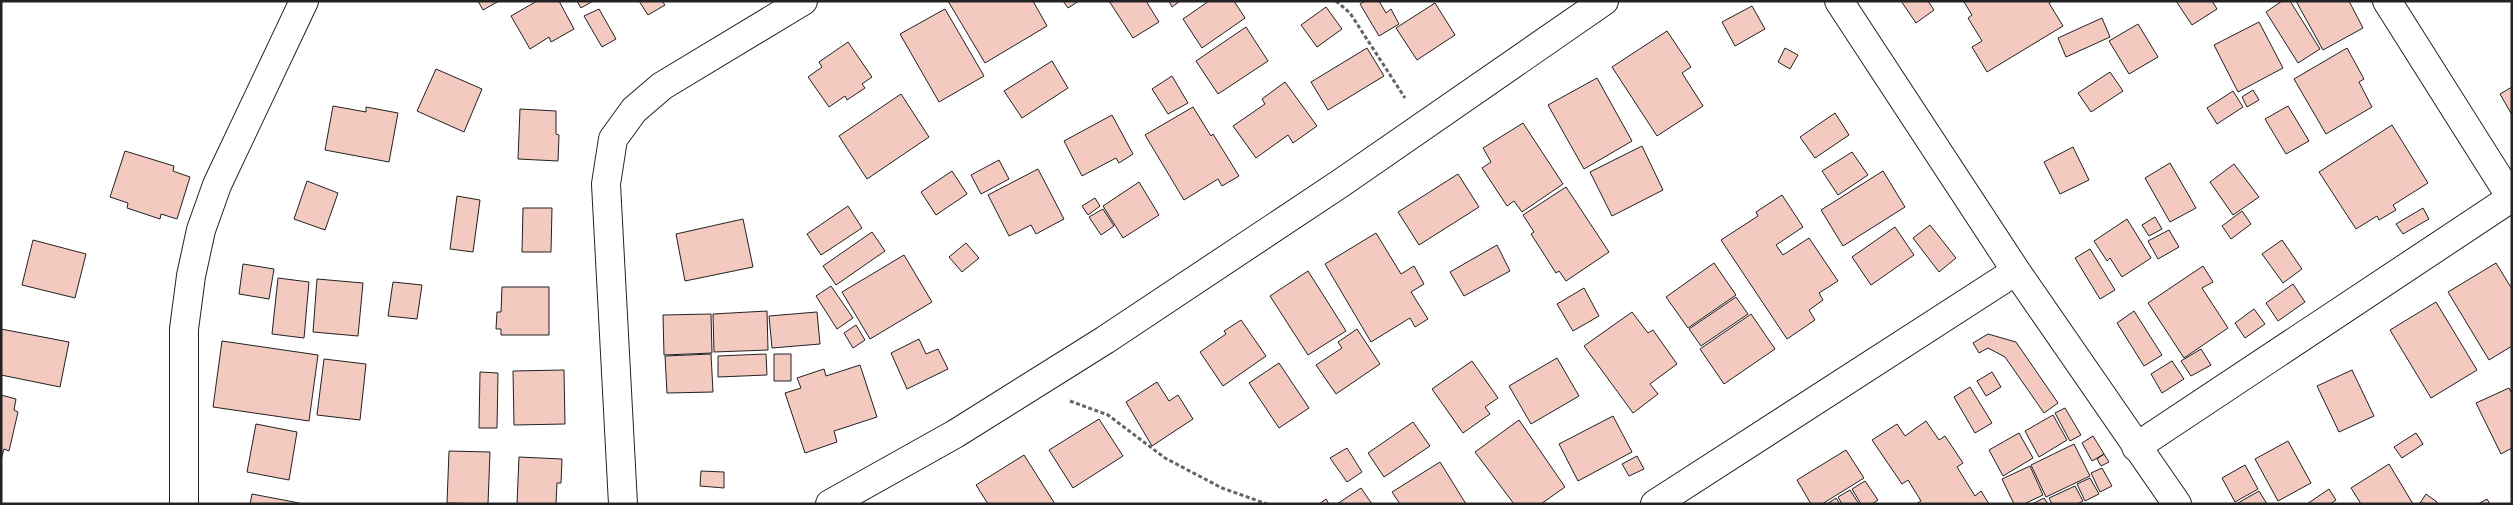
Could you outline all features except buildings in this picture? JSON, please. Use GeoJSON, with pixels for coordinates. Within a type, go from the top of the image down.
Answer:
{"type":"FeatureCollection","features":[{"type":"Feature","properties":{"kind":"street"},"geometry":{"type":"LineString","coordinates":[[184,504],[184,329],[191,276],[200,230],[217,186],[304,1]]}},
{"type":"Feature","properties":{"kind":"street"},"geometry":{"type":"LineString","coordinates":[[623,504],[606,184],[613,139],[634,110],[662,86],[802,1]]}},
{"type":"Feature","properties":{"kind":"street"},"geometry":{"type":"LineString","coordinates":[[830,504],[955,434],[1113,334],[1424,125],[1604,1]]}},
{"type":"Feature","properties":{"kind":"street"},"geometry":{"type":"LineString","coordinates":[[1839,1],[2016,270],[2177,504]]}},
{"type":"Feature","properties":{"kind":"street"},"geometry":{"type":"LineString","coordinates":[[2136,447],[2511,198],[2387,1]]}},
{"type":"Feature","properties":{"kind":"street"},"geometry":{"type":"LineString","coordinates":[[1655,504],[1683,496],[2016,270]]}},
{"type":"Feature","properties":{"kind":"path"},"geometry":{"type":"LineString","coordinates":[[1336,1],[1350,13],[1424,125]]}},
{"type":"Feature","properties":{"kind":"path"},"geometry":{"type":"LineString","coordinates":[[1024,391],[1064,399],[1108,415],[1165,458],[1222,488],[1267,504]]}}]}
